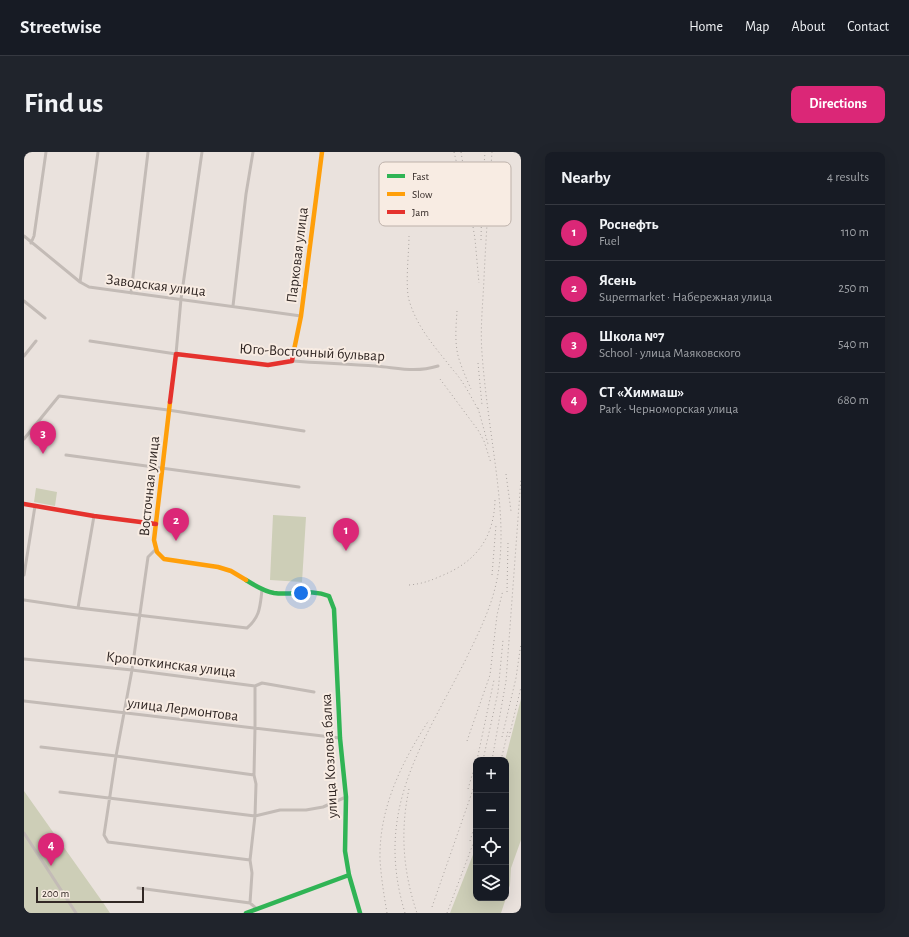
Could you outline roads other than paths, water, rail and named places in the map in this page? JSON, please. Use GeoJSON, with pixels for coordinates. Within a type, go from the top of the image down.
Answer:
{"type":"FeatureCollection","features":[{"type":"Feature","properties":{"kind":"main road","name":"Парковая улица"},"geometry":{"type":"LineString","coordinates":[[292,361],[301,316],[322,152]]}},
{"type":"Feature","properties":{"kind":"main road","name":"Юго-Восточный бульвар"},"geometry":{"type":"LineString","coordinates":[[176,354],[268,365],[292,361]]}},
{"type":"Feature","properties":{"kind":"main road","name":"Восточная улица"},"geometry":{"type":"LineString","coordinates":[[155,550],[156,524],[168,410],[176,354]]}},
{"type":"Feature","properties":{"kind":"main road"},"geometry":{"type":"LineString","coordinates":[[24,504],[94,516],[156,524]]}},
{"type":"Feature","properties":{"kind":"main road"},"geometry":{"type":"LineString","coordinates":[[155,550],[158,555],[164,559],[226,569],[240,575],[262,590]]}},
{"type":"Feature","properties":{"kind":"main road","name":"улица Козлова балка"},"geometry":{"type":"LineString","coordinates":[[262,590],[274,593],[318,592],[329,596],[334,608],[340,738],[346,797],[344,842],[349,875],[360,913]]}},
{"type":"Feature","properties":{"kind":"main road"},"geometry":{"type":"LineString","coordinates":[[246,913],[349,875]]}},
{"type":"Feature","properties":{"kind":"street"},"geometry":{"type":"LineString","coordinates":[[31,243],[34,236],[46,152]]}},
{"type":"Feature","properties":{"kind":"street"},"geometry":{"type":"LineString","coordinates":[[80,282],[98,152]]}},
{"type":"Feature","properties":{"kind":"street"},"geometry":{"type":"LineString","coordinates":[[131,294],[148,152]]}},
{"type":"Feature","properties":{"kind":"street","name":"Восточная улица"},"geometry":{"type":"LineString","coordinates":[[176,354],[181,299],[202,152]]}},
{"type":"Feature","properties":{"kind":"street"},"geometry":{"type":"LineString","coordinates":[[233,306],[246,194],[253,152]]}},
{"type":"Feature","properties":{"kind":"street","name":"Заводская улица"},"geometry":{"type":"LineString","coordinates":[[24,236],[80,282],[93,288],[301,316]]}},
{"type":"Feature","properties":{"kind":"street"},"geometry":{"type":"LineString","coordinates":[[24,300],[45,318]]}},
{"type":"Feature","properties":{"kind":"street"},"geometry":{"type":"LineString","coordinates":[[24,356],[36,341]]}},
{"type":"Feature","properties":{"kind":"street","name":"Юго-Восточный бульвар"},"geometry":{"type":"LineString","coordinates":[[90,341],[176,354]]}},
{"type":"Feature","properties":{"kind":"street","name":"Юго-Восточный бульвар"},"geometry":{"type":"LineString","coordinates":[[292,361],[378,366],[409,370],[427,369],[438,366]]}},
{"type":"Feature","properties":{"kind":"street"},"geometry":{"type":"LineString","coordinates":[[24,439],[60,396],[168,410],[304,431]]}},
{"type":"Feature","properties":{"kind":"street"},"geometry":{"type":"LineString","coordinates":[[66,455],[299,487]]}},
{"type":"Feature","properties":{"kind":"street"},"geometry":{"type":"LineString","coordinates":[[24,575],[26,548],[35,506]]}},
{"type":"Feature","properties":{"kind":"street"},"geometry":{"type":"LineString","coordinates":[[78,608],[94,516]]}},
{"type":"Feature","properties":{"kind":"street","name":"Восточная улица"},"geometry":{"type":"LineString","coordinates":[[155,550],[148,557],[132,670],[116,756],[104,835],[108,842],[250,860]]}},
{"type":"Feature","properties":{"kind":"street"},"geometry":{"type":"LineString","coordinates":[[24,600],[140,616],[246,628],[254,622],[260,610],[262,590]]}},
{"type":"Feature","properties":{"kind":"street","name":"Кропоткинская улица"},"geometry":{"type":"LineString","coordinates":[[24,659],[132,670],[255,686],[262,683],[314,692]]}},
{"type":"Feature","properties":{"kind":"street"},"geometry":{"type":"LineString","coordinates":[[250,903],[252,873],[250,860],[256,816],[256,784],[254,775],[256,728],[255,686]]}},
{"type":"Feature","properties":{"kind":"street","name":"улица Лермонтова"},"geometry":{"type":"LineString","coordinates":[[24,701],[340,738]]}},
{"type":"Feature","properties":{"kind":"street"},"geometry":{"type":"LineString","coordinates":[[41,747],[254,775]]}},
{"type":"Feature","properties":{"kind":"street"},"geometry":{"type":"LineString","coordinates":[[60,792],[256,816],[280,810],[306,810],[323,807],[346,797]]}},
{"type":"Feature","properties":{"kind":"street"},"geometry":{"type":"LineString","coordinates":[[24,833],[76,913]]}},
{"type":"Feature","properties":{"kind":"street"},"geometry":{"type":"LineString","coordinates":[[138,888],[250,903],[257,909]]}},
{"type":"Feature","properties":{"kind":"railway"},"geometry":{"type":"LineString","coordinates":[[454,152],[456,162]]}},
{"type":"Feature","properties":{"kind":"railway"},"geometry":{"type":"LineString","coordinates":[[461,152],[463,162]]}},
{"type":"Feature","properties":{"kind":"railway"},"geometry":{"type":"LineString","coordinates":[[484,162],[485,152]]}},
{"type":"Feature","properties":{"kind":"railway"},"geometry":{"type":"LineString","coordinates":[[491,162],[492,152]]}},
{"type":"Feature","properties":{"kind":"railway"},"geometry":{"type":"LineString","coordinates":[[473,226],[479,283]]}},
{"type":"Feature","properties":{"kind":"railway"},"geometry":{"type":"LineString","coordinates":[[481,226],[481,240]]}},
{"type":"Feature","properties":{"kind":"railway"},"geometry":{"type":"LineString","coordinates":[[405,913],[397,876],[395,843],[399,811],[407,781],[433,722],[465,661],[487,614],[499,571],[501,544],[500,504],[481,344],[487,226]]}},
{"type":"Feature","properties":{"kind":"railway"},"geometry":{"type":"LineString","coordinates":[[409,236],[407,286],[412,310],[422,329],[461,380],[479,411]]}},
{"type":"Feature","properties":{"kind":"railway"},"geometry":{"type":"LineString","coordinates":[[457,311],[456,336],[458,356],[471,389]]}},
{"type":"Feature","properties":{"kind":"railway"},"geometry":{"type":"LineString","coordinates":[[478,363],[482,405]]}},
{"type":"Feature","properties":{"kind":"railway"},"geometry":{"type":"LineString","coordinates":[[440,379],[478,430],[484,441],[491,463]]}},
{"type":"Feature","properties":{"kind":"railway"},"geometry":{"type":"LineString","coordinates":[[478,408],[488,444]]}},
{"type":"Feature","properties":{"kind":"railway"},"geometry":{"type":"LineString","coordinates":[[506,474],[511,511]]}},
{"type":"Feature","properties":{"kind":"railway"},"geometry":{"type":"LineString","coordinates":[[493,757],[506,681],[521,478]]}},
{"type":"Feature","properties":{"kind":"railway"},"geometry":{"type":"LineString","coordinates":[[409,585],[418,584],[441,576],[464,564],[473,556],[487,537],[494,514],[495,500]]}},
{"type":"Feature","properties":{"kind":"railway"},"geometry":{"type":"LineString","coordinates":[[492,575],[496,525]]}},
{"type":"Feature","properties":{"kind":"railway"},"geometry":{"type":"LineString","coordinates":[[507,592],[508,543]]}},
{"type":"Feature","properties":{"kind":"railway"},"geometry":{"type":"LineString","coordinates":[[467,741],[490,675],[497,615],[503,590]]}},
{"type":"Feature","properties":{"kind":"railway"},"geometry":{"type":"LineString","coordinates":[[484,757],[498,692],[503,640]]}},
{"type":"Feature","properties":{"kind":"railway"},"geometry":{"type":"LineString","coordinates":[[502,737],[516,678],[521,643]]}},
{"type":"Feature","properties":{"kind":"railway"},"geometry":{"type":"LineString","coordinates":[[478,757],[494,680]]}},
{"type":"Feature","properties":{"kind":"railway"},"geometry":{"type":"LineString","coordinates":[[509,737],[521,687]]}},
{"type":"Feature","properties":{"kind":"railway"},"geometry":{"type":"LineString","coordinates":[[387,913],[380,859],[383,821],[401,769],[429,720]]}},
{"type":"Feature","properties":{"kind":"railway"},"geometry":{"type":"LineString","coordinates":[[502,757],[508,731]]}},
{"type":"Feature","properties":{"kind":"railway"},"geometry":{"type":"LineString","coordinates":[[468,789],[473,772]]}},
{"type":"Feature","properties":{"kind":"railway"},"geometry":{"type":"LineString","coordinates":[[409,789],[404,820],[404,851],[412,898],[417,913]]}},
{"type":"Feature","properties":{"kind":"railway"},"geometry":{"type":"LineString","coordinates":[[432,907],[473,790]]}},
{"type":"Feature","properties":{"kind":"railway"},"geometry":{"type":"LineString","coordinates":[[470,841],[474,829]]}},
{"type":"Feature","properties":{"kind":"railway"},"geometry":{"type":"LineString","coordinates":[[447,913],[473,844]]}},
{"type":"Feature","properties":{"kind":"place","name":"Школа №7"},"geometry":{"type":"Point","coordinates":[43,454]}},
{"type":"Feature","properties":{"kind":"place","name":"Ясень"},"geometry":{"type":"Point","coordinates":[176,541]}},
{"type":"Feature","properties":{"kind":"place","name":"Роснефть"},"geometry":{"type":"Point","coordinates":[346,551]}},
{"type":"Feature","properties":{"kind":"place","name":"СТ «Химмаш»"},"geometry":{"type":"Point","coordinates":[51,866]}}]}
